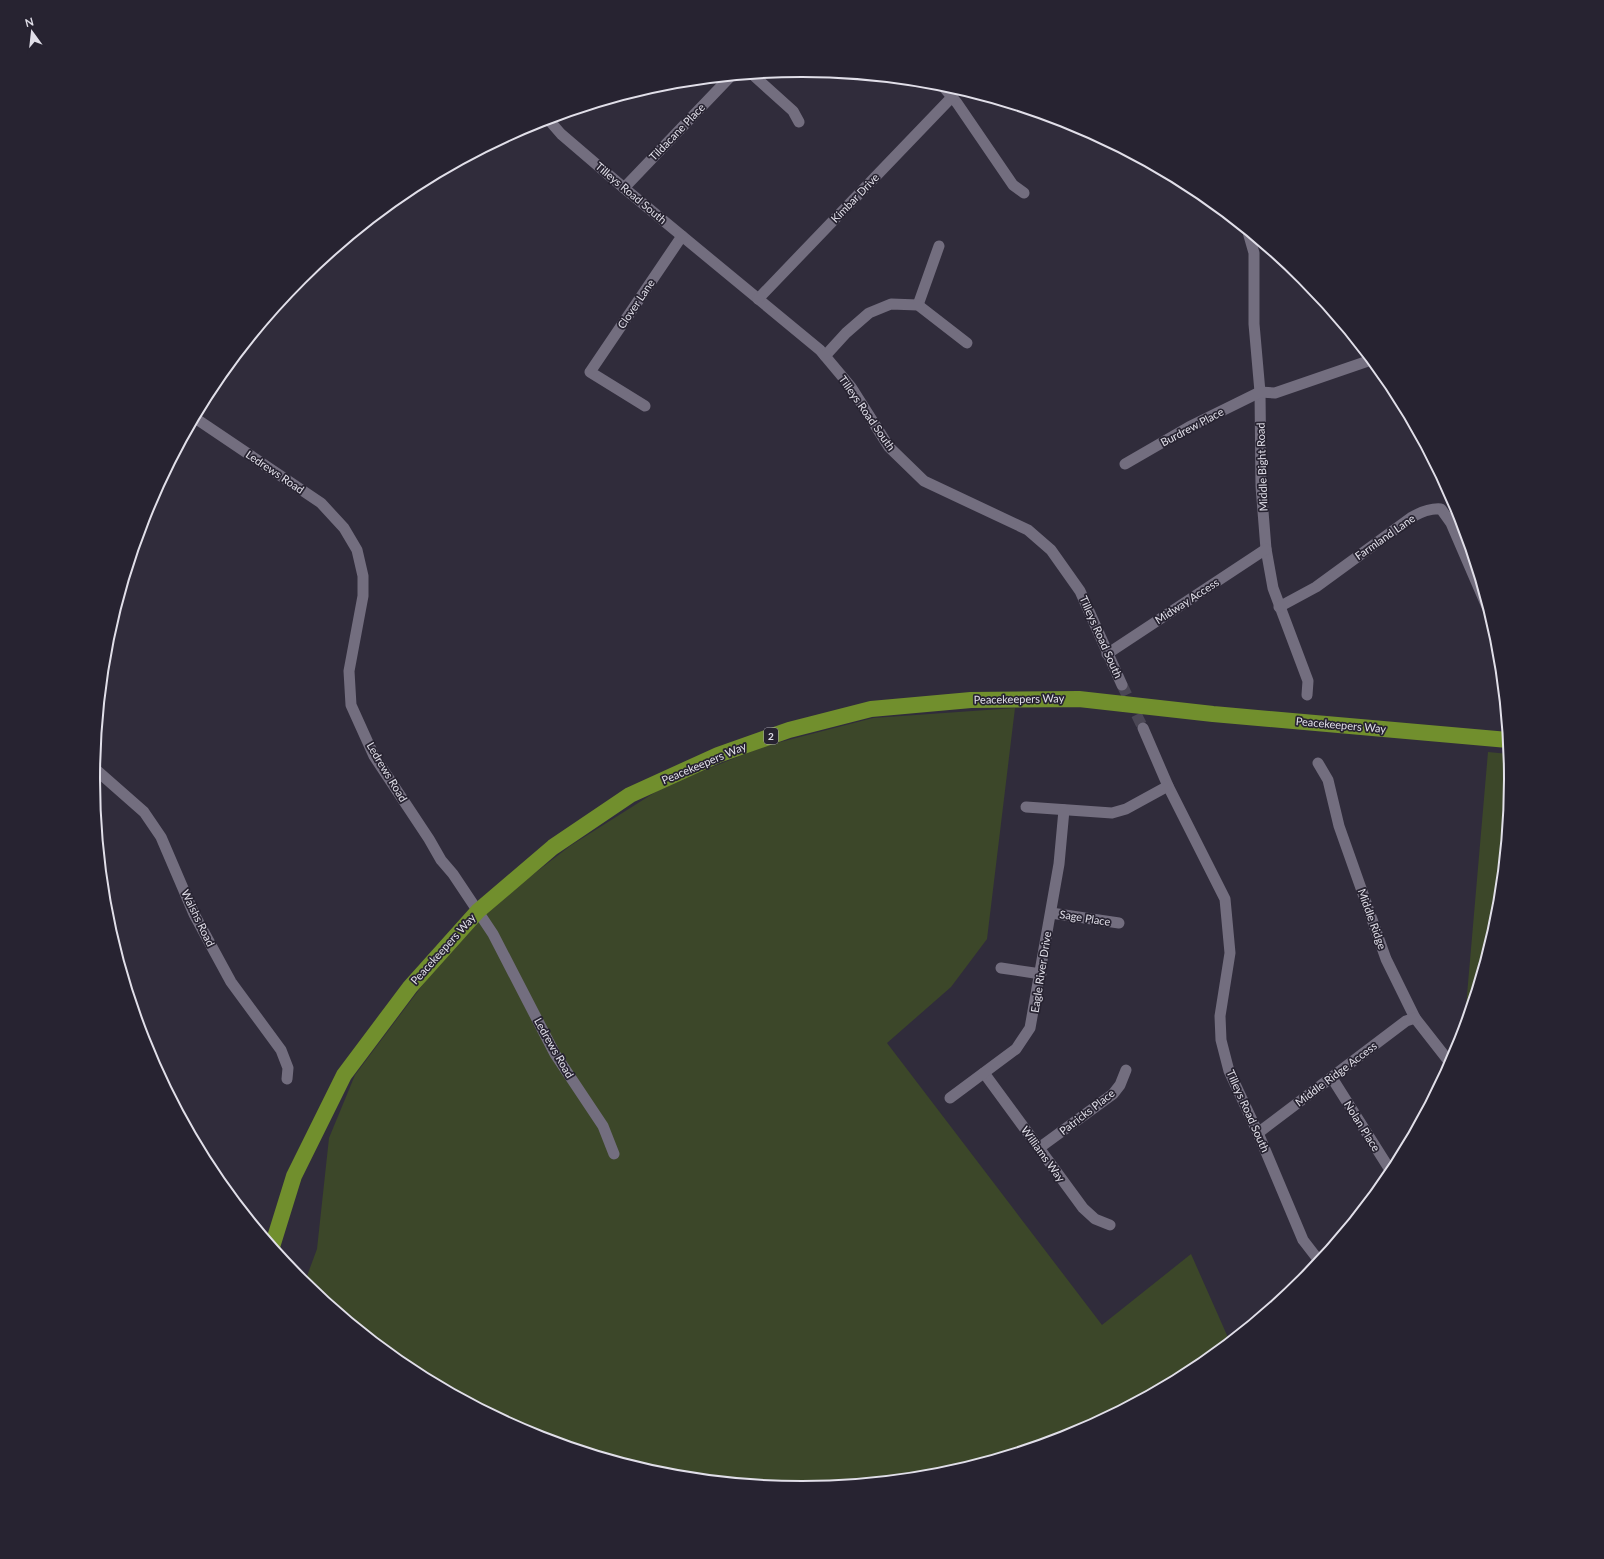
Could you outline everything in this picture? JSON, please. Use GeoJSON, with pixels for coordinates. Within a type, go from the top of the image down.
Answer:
{"type":"FeatureCollection","features":[{"type":"Feature","properties":{"kind":"highway","name":"Peacekeepers Way"},"geometry":{"type":"LineString","coordinates":[[273,1242],[294,1176],[344,1075],[410,987],[478,911],[553,847],[630,795],[718,755],[789,730],[871,709],[971,700],[1079,699],[1213,714],[1503,740]]}},
{"type":"Feature","properties":{"kind":"street"},"geometry":{"type":"LineString","coordinates":[[757,79],[793,111],[799,122]]}},
{"type":"Feature","properties":{"kind":"street","name":"Tildacane Place"},"geometry":{"type":"LineString","coordinates":[[624,188],[726,82]]}},
{"type":"Feature","properties":{"kind":"street"},"geometry":{"type":"LineString","coordinates":[[948,92],[1013,185],[1024,193]]}},
{"type":"Feature","properties":{"kind":"street","name":"Kimbar Drive"},"geometry":{"type":"LineString","coordinates":[[758,299],[952,97]]}},
{"type":"Feature","properties":{"kind":"street","name":"Tilleys Road South"},"geometry":{"type":"LineString","coordinates":[[551,123],[560,134],[825,356],[852,387],[889,447],[924,481],[1028,530],[1051,550],[1080,591],[1107,654],[1122,684]]}},
{"type":"Feature","properties":{"kind":"street","name":"Clover Lane"},"geometry":{"type":"LineString","coordinates":[[645,406],[590,372],[682,236]]}},
{"type":"Feature","properties":{"kind":"street","name":"Middle Bight Road"},"geometry":{"type":"LineString","coordinates":[[1250,238],[1254,253],[1254,324],[1260,392],[1261,486],[1266,549],[1273,588],[1279,607],[1308,681],[1307,696]]}},
{"type":"Feature","properties":{"kind":"street"},"geometry":{"type":"LineString","coordinates":[[918,305],[939,246]]}},
{"type":"Feature","properties":{"kind":"street"},"geometry":{"type":"LineString","coordinates":[[825,356],[846,333],[869,312],[891,304],[918,305],[966,343]]}},
{"type":"Feature","properties":{"kind":"street"},"geometry":{"type":"LineString","coordinates":[[1260,392],[1275,393],[1366,362]]}},
{"type":"Feature","properties":{"kind":"street","name":"Burdrew Place"},"geometry":{"type":"LineString","coordinates":[[1125,464],[1189,427],[1260,392]]}},
{"type":"Feature","properties":{"kind":"street","name":"Ledrews Road"},"geometry":{"type":"LineString","coordinates":[[198,421],[321,503],[344,528],[357,550],[363,576],[363,596],[349,671],[350,705],[374,756],[429,839],[441,860],[463,888],[493,934],[555,1054],[603,1126],[614,1154]]}},
{"type":"Feature","properties":{"kind":"street","name":"Farmland Lane"},"geometry":{"type":"LineString","coordinates":[[1279,607],[1316,587],[1412,517],[1426,510],[1435,508],[1441,509],[1450,523],[1475,578]]}},
{"type":"Feature","properties":{"kind":"street","name":"Midway Access"},"geometry":{"type":"LineString","coordinates":[[1107,654],[1266,549]]}},
{"type":"Feature","properties":{"kind":"street","name":"Tilleys Road South"},"geometry":{"type":"LineString","coordinates":[[1143,728],[1168,786],[1225,899],[1230,953],[1220,1016],[1221,1040],[1229,1070],[1258,1133],[1303,1240],[1316,1257]]}},
{"type":"Feature","properties":{"kind":"street","name":"Middle Ridge"},"geometry":{"type":"LineString","coordinates":[[1318,763],[1328,780],[1339,826],[1386,959],[1415,1018],[1446,1058]]}},
{"type":"Feature","properties":{"kind":"street","name":"Walshs Road"},"geometry":{"type":"LineString","coordinates":[[100,773],[144,812],[162,837],[194,914],[231,982],[281,1050],[288,1068],[287,1079]]}},
{"type":"Feature","properties":{"kind":"street"},"geometry":{"type":"LineString","coordinates":[[1026,807],[1100,813],[1119,812],[1168,786]]}},
{"type":"Feature","properties":{"kind":"street","name":"Eagle River Drive"},"geometry":{"type":"LineString","coordinates":[[950,1098],[1016,1049],[1026,1037],[1033,1019],[1041,974],[1060,856],[1064,810]]}},
{"type":"Feature","properties":{"kind":"street","name":"Sage Place"},"geometry":{"type":"LineString","coordinates":[[1051,913],[1119,923]]}},
{"type":"Feature","properties":{"kind":"street"},"geometry":{"type":"LineString","coordinates":[[1001,968],[1041,974]]}},
{"type":"Feature","properties":{"kind":"street","name":"Middle Ridge Access"},"geometry":{"type":"LineString","coordinates":[[1258,1133],[1406,1021],[1415,1018]]}},
{"type":"Feature","properties":{"kind":"street","name":"Patricks Place"},"geometry":{"type":"LineString","coordinates":[[1039,1148],[1113,1094],[1120,1085],[1126,1070]]}},
{"type":"Feature","properties":{"kind":"street","name":"Williams Way"},"geometry":{"type":"LineString","coordinates":[[984,1073],[1087,1212],[1095,1220],[1110,1225]]}},
{"type":"Feature","properties":{"kind":"street","name":"Nolan Place"},"geometry":{"type":"LineString","coordinates":[[1332,1078],[1388,1167]]}},
{"type":"Feature","properties":{"kind":"green space"},"geometry":{"type":"Polygon","coordinates":[[[1015,708],[987,939],[951,987],[887,1043],[1102,1325],[1191,1254],[1228,1338],[1192,1364],[1113,1410],[1071,1429],[1028,1445],[939,1469],[894,1476],[802,1482],[756,1480],[710,1476],[665,1469],[576,1445],[533,1429],[491,1410],[412,1364],[374,1337],[339,1308],[306,1277],[317,1249],[329,1138],[355,1075],[436,967],[487,910],[570,846],[665,786],[765,746],[873,718],[1015,708]]]}},
{"type":"Feature","properties":{"kind":"green space"},"geometry":{"type":"Polygon","coordinates":[[[1488,752],[1503,753],[1503,825],[1498,871],[1491,917],[1481,961],[1466,1008],[1488,752]]]}},
{"type":"Feature","properties":{"kind":"tunnel"},"geometry":{"type":"LineString","coordinates":[[1122,685],[1143,728]]}}]}
